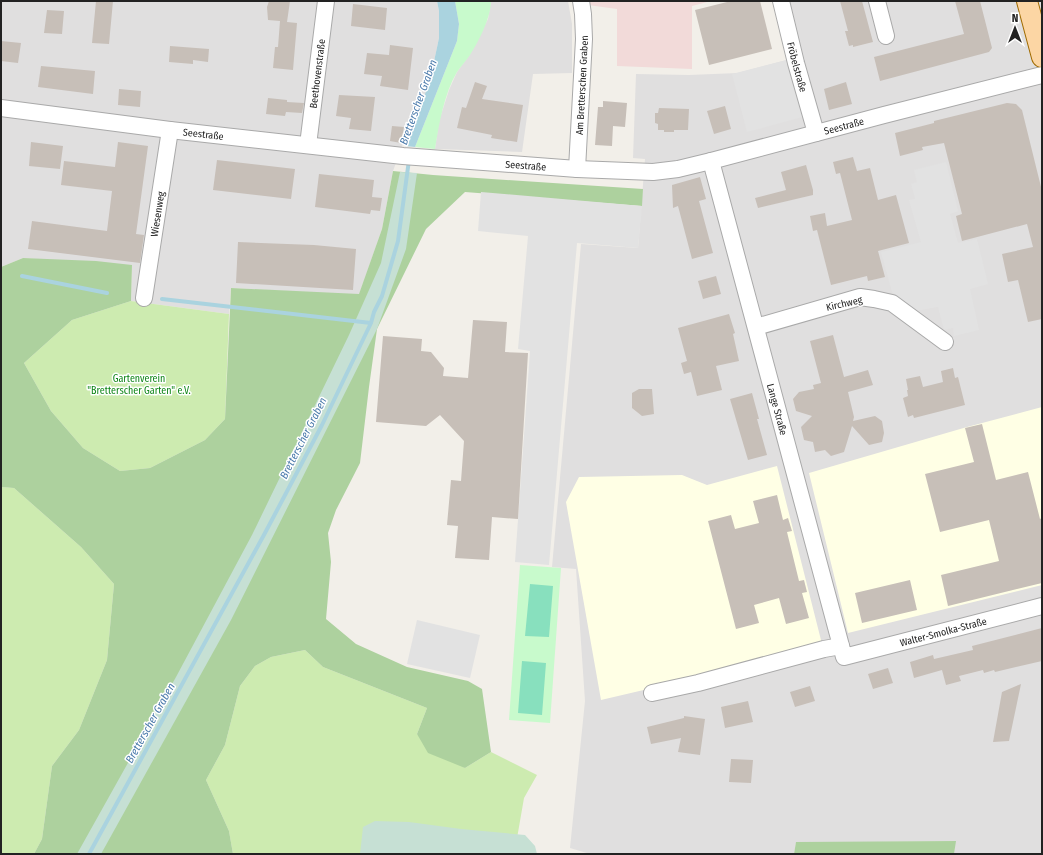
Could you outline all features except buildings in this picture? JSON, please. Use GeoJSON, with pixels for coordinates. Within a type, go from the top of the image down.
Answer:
{"type":"FeatureCollection","features":[{"type":"Feature","properties":{"kind":"main road"},"geometry":{"type":"LineString","coordinates":[[1027,1],[1042,57]]}},
{"type":"Feature","properties":{"kind":"street","name":"Beethovenstraße"},"geometry":{"type":"LineString","coordinates":[[308,145],[326,1]]}},
{"type":"Feature","properties":{"kind":"street","name":"Am Bretterschen Graben"},"geometry":{"type":"LineString","coordinates":[[577,169],[584,39],[583,14],[580,1]]}},
{"type":"Feature","properties":{"kind":"street","name":"Fröbelstraße"},"geometry":{"type":"LineString","coordinates":[[781,1],[796,64],[816,133]]}},
{"type":"Feature","properties":{"kind":"street"},"geometry":{"type":"LineString","coordinates":[[877,1],[886,36]]}},
{"type":"Feature","properties":{"kind":"street","name":"Seestraße"},"geometry":{"type":"LineString","coordinates":[[1,108],[170,130],[403,156],[577,169],[653,172],[678,169],[711,161],[1042,75]]}},
{"type":"Feature","properties":{"kind":"street","name":"Wiesenweg"},"geometry":{"type":"LineString","coordinates":[[144,298],[170,130]]}},
{"type":"Feature","properties":{"kind":"street","name":"Lange Straße"},"geometry":{"type":"LineString","coordinates":[[711,161],[842,652]]}},
{"type":"Feature","properties":{"kind":"street","name":"Kirchweg"},"geometry":{"type":"LineString","coordinates":[[756,327],[860,297],[874,298],[892,303],[945,342]]}},
{"type":"Feature","properties":{"kind":"street","name":"Walter-Smolka-Straße"},"geometry":{"type":"LineString","coordinates":[[652,693],[698,683],[824,649],[842,652],[1042,606]]}},
{"type":"Feature","properties":{"kind":"shaded area"},"geometry":{"type":"Polygon","coordinates":[[[1,1],[437,1],[439,11],[439,38],[429,85],[408,130],[393,171],[382,229],[359,295],[231,288],[229,314],[131,301],[132,266],[23,258],[1,267],[1,1]]]}},
{"type":"Feature","properties":{"kind":"shaded area"},"geometry":{"type":"Polygon","coordinates":[[[491,1],[568,1],[572,24],[572,73],[533,74],[522,152],[435,149],[439,121],[449,90],[457,72],[470,54],[488,19],[491,1]]]}},
{"type":"Feature","properties":{"kind":"shaded area"},"geometry":{"type":"Polygon","coordinates":[[[587,1],[711,1],[692,6],[692,69],[617,66],[617,9],[588,5],[587,1]]]}},
{"type":"Feature","properties":{"kind":"shaded area"},"geometry":{"type":"Polygon","coordinates":[[[775,1],[1042,1],[1042,854],[954,854],[955,841],[796,843],[794,854],[590,854],[570,848],[585,701],[576,569],[552,567],[581,244],[638,248],[645,159],[633,158],[636,74],[689,75],[738,73],[790,59],[775,1]]]}},
{"type":"Feature","properties":{"kind":"shaded area"},"geometry":{"type":"Polygon","coordinates":[[[791,59],[806,116],[747,132],[732,74],[791,59]]]}},
{"type":"Feature","properties":{"kind":"shaded area"},"geometry":{"type":"Polygon","coordinates":[[[946,162],[958,211],[950,214],[958,243],[977,239],[988,284],[970,289],[979,330],[954,336],[953,328],[944,330],[938,307],[916,311],[892,292],[881,252],[921,242],[909,200],[915,199],[911,184],[917,182],[914,170],[946,162]]]}},
{"type":"Feature","properties":{"kind":"shaded area"},"geometry":{"type":"Polygon","coordinates":[[[400,172],[417,173],[406,249],[377,329],[231,620],[101,854],[77,854],[176,677],[252,535],[349,335],[381,263],[400,172]]]}},
{"type":"Feature","properties":{"kind":"shaded area"},"geometry":{"type":"Polygon","coordinates":[[[481,192],[642,206],[638,248],[577,243],[549,565],[515,562],[530,351],[518,349],[528,236],[478,231],[481,192]]]}},
{"type":"Feature","properties":{"kind":"shaded area"},"geometry":{"type":"Polygon","coordinates":[[[1042,407],[1042,585],[848,633],[809,473],[1042,407]]]}},
{"type":"Feature","properties":{"kind":"shaded area"},"geometry":{"type":"Polygon","coordinates":[[[777,466],[822,644],[729,670],[601,700],[566,502],[579,477],[682,475],[707,485],[777,466]]]}},
{"type":"Feature","properties":{"kind":"shaded area"},"geometry":{"type":"Polygon","coordinates":[[[417,620],[480,635],[470,678],[407,664],[417,620]]]}},
{"type":"Feature","properties":{"kind":"shaded area"},"geometry":{"type":"Polygon","coordinates":[[[375,821],[409,822],[525,835],[535,846],[537,854],[360,854],[363,827],[375,821]]]}},
{"type":"Feature","properties":{"kind":"green space","name":"Bretterscher Graben"},"geometry":{"type":"Polygon","coordinates":[[[455,1],[491,1],[489,14],[477,43],[452,81],[445,99],[440,119],[435,149],[415,147],[457,41],[459,24],[455,1]]]}},
{"type":"Feature","properties":{"kind":"green space"},"geometry":{"type":"Polygon","coordinates":[[[393,171],[643,189],[642,206],[465,192],[426,229],[377,329],[360,463],[336,510],[328,533],[331,562],[326,619],[356,644],[407,667],[468,681],[482,689],[491,752],[465,768],[428,753],[417,734],[427,708],[323,667],[305,650],[271,657],[255,666],[240,686],[225,745],[206,780],[229,831],[233,854],[34,854],[42,839],[52,766],[79,730],[107,660],[114,584],[81,547],[14,488],[1,487],[1,267],[23,258],[96,261],[132,265],[131,301],[72,320],[24,363],[51,411],[83,448],[120,471],[150,468],[205,440],[225,419],[231,288],[359,294],[382,229],[393,171]]]}},
{"type":"Feature","properties":{"kind":"green space","name":"Gartenverein \"Bretterscher Garten\" e.V."},"geometry":{"type":"Polygon","coordinates":[[[131,301],[229,314],[225,419],[205,440],[150,468],[120,471],[83,448],[51,411],[24,363],[72,320],[131,301]]]}},
{"type":"Feature","properties":{"kind":"green space"},"geometry":{"type":"Polygon","coordinates":[[[1,487],[14,488],[81,547],[114,584],[107,660],[79,730],[52,766],[42,839],[34,854],[1,854],[1,487]]]}},
{"type":"Feature","properties":{"kind":"green space"},"geometry":{"type":"Polygon","coordinates":[[[520,565],[561,568],[550,723],[509,720],[520,565]]]}},
{"type":"Feature","properties":{"kind":"green space"},"geometry":{"type":"Polygon","coordinates":[[[530,584],[553,586],[549,637],[525,636],[530,584]]]}},
{"type":"Feature","properties":{"kind":"green space"},"geometry":{"type":"Polygon","coordinates":[[[305,650],[323,667],[427,708],[417,734],[465,768],[491,752],[537,775],[524,798],[516,844],[522,854],[233,854],[229,831],[206,780],[225,745],[240,686],[255,666],[271,657],[305,650]]]}},
{"type":"Feature","properties":{"kind":"green space"},"geometry":{"type":"Polygon","coordinates":[[[522,661],[546,663],[542,715],[518,713],[522,661]]]}},
{"type":"Feature","properties":{"kind":"green space"},"geometry":{"type":"Polygon","coordinates":[[[956,841],[954,854],[794,854],[796,842],[956,841]]]}},
{"type":"Feature","properties":{"kind":"water"},"geometry":{"type":"Polygon","coordinates":[[[437,1],[455,1],[459,24],[457,41],[415,147],[405,146],[408,131],[429,85],[439,38],[439,11],[437,1]]]}},
{"type":"Feature","properties":{"kind":"waterway","name":"Bretterscher Graben"},"geometry":{"type":"LineString","coordinates":[[89,854],[265,533],[322,425],[371,323],[374,312],[382,296],[398,241],[409,160]]}},
{"type":"Feature","properties":{"kind":"waterway"},"geometry":{"type":"LineString","coordinates":[[22,276],[107,293]]}},
{"type":"Feature","properties":{"kind":"waterway"},"geometry":{"type":"LineString","coordinates":[[162,299],[371,323]]}}]}
